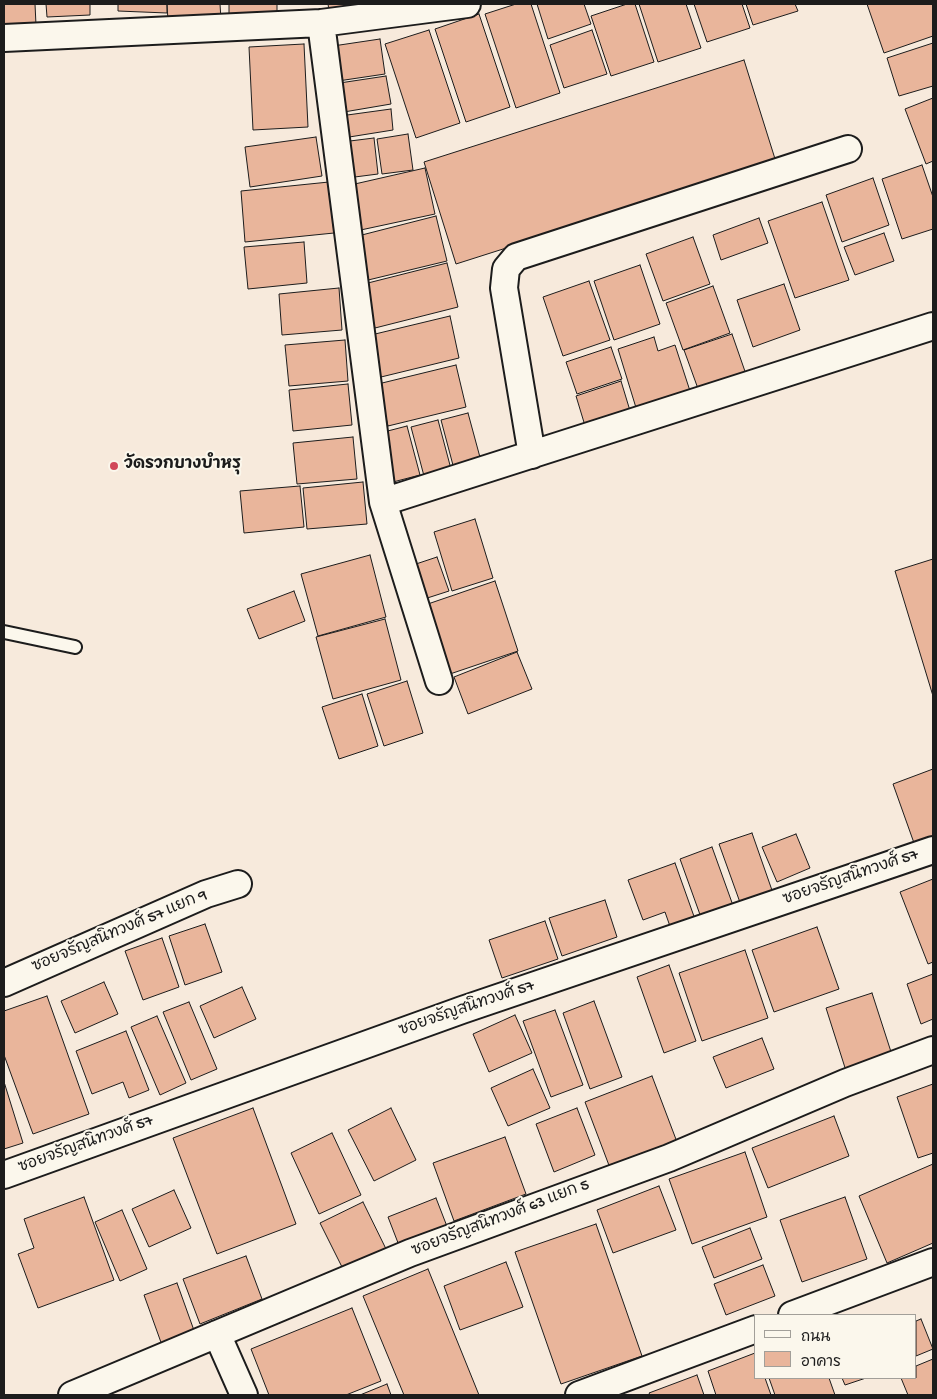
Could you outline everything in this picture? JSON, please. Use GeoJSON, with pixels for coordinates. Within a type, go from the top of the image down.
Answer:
{"type":"FeatureCollection","features":[{"type":"Feature","properties":{"kind":"street"},"geometry":{"type":"LineString","coordinates":[[4,38],[321,23],[467,4]]}},
{"type":"Feature","properties":{"kind":"street"},"geometry":{"type":"LineString","coordinates":[[321,23],[384,502],[439,681]]}},
{"type":"Feature","properties":{"kind":"street"},"geometry":{"type":"LineString","coordinates":[[532,455],[504,288],[506,268],[516,257],[848,149]]}},
{"type":"Feature","properties":{"kind":"street"},"geometry":{"type":"LineString","coordinates":[[384,502],[933,326]]}},
{"type":"Feature","properties":{"kind":"street","name":"ซอยจรัญสนิทวงศ์ 57"},"geometry":{"type":"LineString","coordinates":[[4,1175],[462,1010],[933,850]]}},
{"type":"Feature","properties":{"kind":"street","name":"ซอยจรัญสนิทวงศ์ 57 แยก 9"},"geometry":{"type":"LineString","coordinates":[[4,983],[206,894],[238,884]]}},
{"type":"Feature","properties":{"kind":"street","name":"ซอยจรัญสนิทวงศ์ 63 แยก 5"},"geometry":{"type":"LineString","coordinates":[[72,1395],[410,1253],[669,1158],[845,1083],[933,1050]]}},
{"type":"Feature","properties":{"kind":"street"},"geometry":{"type":"LineString","coordinates":[[795,1314],[933,1262]]}},
{"type":"Feature","properties":{"kind":"street"},"geometry":{"type":"LineString","coordinates":[[579,1395],[754,1330]]}},
{"type":"Feature","properties":{"kind":"street"},"geometry":{"type":"LineString","coordinates":[[217,1334],[244,1395]]}},
{"type":"Feature","properties":{"kind":"lane"},"geometry":{"type":"LineString","coordinates":[[4,632],[75,647]]}},
{"type":"Feature","properties":{"kind":"building"},"geometry":{"type":"Polygon","coordinates":[[[4,4],[35,4],[36,25],[4,27],[4,4]]]}},
{"type":"Feature","properties":{"kind":"building"},"geometry":{"type":"Polygon","coordinates":[[[46,4],[90,4],[90,15],[47,17],[46,4]]]}},
{"type":"Feature","properties":{"kind":"building"},"geometry":{"type":"Polygon","coordinates":[[[118,4],[167,4],[167,13],[118,11],[118,4]]]}},
{"type":"Feature","properties":{"kind":"building"},"geometry":{"type":"Polygon","coordinates":[[[167,4],[220,4],[221,20],[168,21],[167,4]]]}},
{"type":"Feature","properties":{"kind":"building"},"geometry":{"type":"Polygon","coordinates":[[[229,4],[277,4],[277,19],[229,19],[229,4]]]}},
{"type":"Feature","properties":{"kind":"building"},"geometry":{"type":"Polygon","coordinates":[[[328,4],[395,4],[330,17],[328,4]]]}},
{"type":"Feature","properties":{"kind":"building"},"geometry":{"type":"Polygon","coordinates":[[[516,4],[531,4],[560,93],[516,108],[485,14],[516,4]]]}},
{"type":"Feature","properties":{"kind":"building"},"geometry":{"type":"Polygon","coordinates":[[[537,4],[584,4],[591,24],[548,39],[537,4]]]}},
{"type":"Feature","properties":{"kind":"building"},"geometry":{"type":"Polygon","coordinates":[[[627,4],[635,4],[654,62],[611,76],[591,16],[627,4]]]}},
{"type":"Feature","properties":{"kind":"building"},"geometry":{"type":"Polygon","coordinates":[[[639,4],[686,4],[701,48],[658,62],[639,4]]]}},
{"type":"Feature","properties":{"kind":"building"},"geometry":{"type":"Polygon","coordinates":[[[694,4],[742,4],[750,28],[707,42],[694,4]]]}},
{"type":"Feature","properties":{"kind":"building"},"geometry":{"type":"Polygon","coordinates":[[[746,4],[795,4],[798,11],[753,25],[746,4]]]}},
{"type":"Feature","properties":{"kind":"building"},"geometry":{"type":"Polygon","coordinates":[[[867,4],[933,4],[933,36],[884,53],[867,4]]]}},
{"type":"Feature","properties":{"kind":"building"},"geometry":{"type":"Polygon","coordinates":[[[479,14],[510,107],[466,122],[435,29],[479,14]]]}},
{"type":"Feature","properties":{"kind":"building"},"geometry":{"type":"Polygon","coordinates":[[[429,30],[460,123],[416,138],[385,44],[429,30]]]}},
{"type":"Feature","properties":{"kind":"building"},"geometry":{"type":"Polygon","coordinates":[[[592,30],[607,74],[564,88],[550,45],[592,30]]]}},
{"type":"Feature","properties":{"kind":"building"},"geometry":{"type":"Polygon","coordinates":[[[380,39],[385,74],[338,81],[333,46],[380,39]]]}},
{"type":"Feature","properties":{"kind":"building"},"geometry":{"type":"Polygon","coordinates":[[[933,43],[933,86],[899,96],[887,58],[933,43]]]}},
{"type":"Feature","properties":{"kind":"building"},"geometry":{"type":"Polygon","coordinates":[[[304,44],[308,127],[253,130],[249,47],[304,44]]]}},
{"type":"Feature","properties":{"kind":"building"},"geometry":{"type":"Polygon","coordinates":[[[744,60],[776,162],[456,264],[424,162],[744,60]]]}},
{"type":"Feature","properties":{"kind":"building"},"geometry":{"type":"Polygon","coordinates":[[[386,76],[391,104],[338,113],[333,84],[386,76]]]}},
{"type":"Feature","properties":{"kind":"building"},"geometry":{"type":"Polygon","coordinates":[[[933,98],[933,161],[926,164],[905,109],[933,98]]]}},
{"type":"Feature","properties":{"kind":"building"},"geometry":{"type":"Polygon","coordinates":[[[391,109],[393,130],[343,138],[340,116],[391,109]]]}},
{"type":"Feature","properties":{"kind":"building"},"geometry":{"type":"Polygon","coordinates":[[[408,134],[413,170],[382,174],[377,139],[408,134]]]}},
{"type":"Feature","properties":{"kind":"building"},"geometry":{"type":"Polygon","coordinates":[[[316,137],[322,176],[250,187],[245,147],[316,137]]]}},
{"type":"Feature","properties":{"kind":"building"},"geometry":{"type":"Polygon","coordinates":[[[374,138],[378,174],[347,178],[342,142],[374,138]]]}},
{"type":"Feature","properties":{"kind":"building"},"geometry":{"type":"Polygon","coordinates":[[[922,165],[933,197],[933,229],[902,239],[882,179],[922,165]]]}},
{"type":"Feature","properties":{"kind":"building"},"geometry":{"type":"Polygon","coordinates":[[[425,168],[435,214],[356,231],[346,186],[425,168]]]}},
{"type":"Feature","properties":{"kind":"building"},"geometry":{"type":"Polygon","coordinates":[[[873,178],[889,225],[842,242],[826,195],[873,178]]]}},
{"type":"Feature","properties":{"kind":"building"},"geometry":{"type":"Polygon","coordinates":[[[329,182],[334,233],[245,242],[241,191],[329,182]]]}},
{"type":"Feature","properties":{"kind":"building"},"geometry":{"type":"Polygon","coordinates":[[[822,202],[849,280],[795,298],[768,221],[822,202]]]}},
{"type":"Feature","properties":{"kind":"building"},"geometry":{"type":"Polygon","coordinates":[[[436,216],[447,261],[364,281],[354,237],[436,216]]]}},
{"type":"Feature","properties":{"kind":"building"},"geometry":{"type":"Polygon","coordinates":[[[759,218],[768,243],[721,260],[713,235],[759,218]]]}},
{"type":"Feature","properties":{"kind":"building"},"geometry":{"type":"Polygon","coordinates":[[[884,233],[894,261],[855,275],[844,247],[884,233]]]}},
{"type":"Feature","properties":{"kind":"building"},"geometry":{"type":"Polygon","coordinates":[[[693,237],[710,284],[663,301],[646,254],[693,237]]]}},
{"type":"Feature","properties":{"kind":"building"},"geometry":{"type":"Polygon","coordinates":[[[304,242],[307,283],[248,289],[244,247],[304,242]]]}},
{"type":"Feature","properties":{"kind":"building"},"geometry":{"type":"Polygon","coordinates":[[[447,263],[458,307],[375,328],[364,284],[447,263]]]}},
{"type":"Feature","properties":{"kind":"building"},"geometry":{"type":"Polygon","coordinates":[[[640,265],[660,324],[614,340],[594,281],[640,265]]]}},
{"type":"Feature","properties":{"kind":"building"},"geometry":{"type":"Polygon","coordinates":[[[589,281],[610,340],[563,356],[543,297],[589,281]]]}},
{"type":"Feature","properties":{"kind":"building"},"geometry":{"type":"Polygon","coordinates":[[[784,284],[800,330],[753,347],[737,300],[784,284]]]}},
{"type":"Feature","properties":{"kind":"building"},"geometry":{"type":"Polygon","coordinates":[[[713,286],[730,333],[683,350],[666,303],[713,286]]]}},
{"type":"Feature","properties":{"kind":"building"},"geometry":{"type":"Polygon","coordinates":[[[339,288],[342,330],[282,335],[279,294],[339,288]]]}},
{"type":"Feature","properties":{"kind":"building"},"geometry":{"type":"Polygon","coordinates":[[[450,316],[459,358],[381,377],[371,335],[450,316]]]}},
{"type":"Feature","properties":{"kind":"building"},"geometry":{"type":"Polygon","coordinates":[[[732,334],[748,380],[701,397],[684,350],[732,334]]]}},
{"type":"Feature","properties":{"kind":"building"},"geometry":{"type":"Polygon","coordinates":[[[654,337],[658,351],[675,345],[691,394],[637,411],[618,349],[654,337]]]}},
{"type":"Feature","properties":{"kind":"building"},"geometry":{"type":"Polygon","coordinates":[[[345,340],[348,381],[289,386],[285,345],[345,340]]]}},
{"type":"Feature","properties":{"kind":"building"},"geometry":{"type":"Polygon","coordinates":[[[611,347],[622,379],[577,394],[566,362],[611,347]]]}},
{"type":"Feature","properties":{"kind":"building"},"geometry":{"type":"Polygon","coordinates":[[[456,365],[466,407],[388,426],[378,384],[456,365]]]}},
{"type":"Feature","properties":{"kind":"building"},"geometry":{"type":"Polygon","coordinates":[[[621,381],[631,414],[586,429],[576,396],[621,381]]]}},
{"type":"Feature","properties":{"kind":"building"},"geometry":{"type":"Polygon","coordinates":[[[348,384],[352,425],[293,431],[289,390],[348,384]]]}},
{"type":"Feature","properties":{"kind":"building"},"geometry":{"type":"Polygon","coordinates":[[[468,413],[481,461],[454,469],[441,420],[468,413]]]}},
{"type":"Feature","properties":{"kind":"building"},"geometry":{"type":"Polygon","coordinates":[[[438,420],[451,469],[424,476],[411,427],[438,420]]]}},
{"type":"Feature","properties":{"kind":"building"},"geometry":{"type":"Polygon","coordinates":[[[407,426],[420,475],[393,482],[380,433],[407,426]]]}},
{"type":"Feature","properties":{"kind":"building"},"geometry":{"type":"Polygon","coordinates":[[[353,437],[357,479],[297,484],[293,443],[353,437]]]}},
{"type":"Feature","properties":{"kind":"building"},"geometry":{"type":"Polygon","coordinates":[[[363,482],[367,524],[307,529],[303,488],[363,482]]]}},
{"type":"Feature","properties":{"kind":"building"},"geometry":{"type":"Polygon","coordinates":[[[300,486],[304,527],[244,533],[240,491],[300,486]]]}},
{"type":"Feature","properties":{"kind":"building"},"geometry":{"type":"Polygon","coordinates":[[[475,519],[493,578],[452,591],[434,532],[475,519]]]}},
{"type":"Feature","properties":{"kind":"building"},"geometry":{"type":"Polygon","coordinates":[[[370,555],[386,617],[318,636],[301,574],[370,555]]]}},
{"type":"Feature","properties":{"kind":"building"},"geometry":{"type":"Polygon","coordinates":[[[437,557],[449,591],[418,601],[407,567],[437,557]]]}},
{"type":"Feature","properties":{"kind":"building"},"geometry":{"type":"Polygon","coordinates":[[[933,559],[933,696],[895,571],[933,559]]]}},
{"type":"Feature","properties":{"kind":"building"},"geometry":{"type":"Polygon","coordinates":[[[495,581],[518,651],[444,676],[422,606],[495,581]]]}},
{"type":"Feature","properties":{"kind":"building"},"geometry":{"type":"Polygon","coordinates":[[[294,591],[305,621],[259,639],[247,609],[294,591]]]}},
{"type":"Feature","properties":{"kind":"building"},"geometry":{"type":"Polygon","coordinates":[[[385,619],[401,680],[333,699],[316,637],[385,619]]]}},
{"type":"Feature","properties":{"kind":"building"},"geometry":{"type":"Polygon","coordinates":[[[517,652],[532,689],[468,714],[454,677],[517,652]]]}},
{"type":"Feature","properties":{"kind":"building"},"geometry":{"type":"Polygon","coordinates":[[[407,681],[423,733],[384,746],[367,694],[407,681]]]}},
{"type":"Feature","properties":{"kind":"building"},"geometry":{"type":"Polygon","coordinates":[[[362,694],[378,746],[339,759],[322,707],[362,694]]]}},
{"type":"Feature","properties":{"kind":"building"},"geometry":{"type":"Polygon","coordinates":[[[933,769],[933,836],[914,843],[893,784],[933,769]]]}},
{"type":"Feature","properties":{"kind":"building"},"geometry":{"type":"Polygon","coordinates":[[[752,833],[774,896],[742,908],[719,844],[752,833]]]}},
{"type":"Feature","properties":{"kind":"building"},"geometry":{"type":"Polygon","coordinates":[[[796,834],[810,868],[777,882],[762,847],[796,834]]]}},
{"type":"Feature","properties":{"kind":"building"},"geometry":{"type":"Polygon","coordinates":[[[712,847],[735,911],[703,923],[680,859],[712,847]]]}},
{"type":"Feature","properties":{"kind":"building"},"geometry":{"type":"Polygon","coordinates":[[[675,863],[696,922],[672,932],[665,912],[643,920],[628,880],[675,863]]]}},
{"type":"Feature","properties":{"kind":"building"},"geometry":{"type":"Polygon","coordinates":[[[933,879],[933,962],[928,964],[900,892],[933,879]]]}},
{"type":"Feature","properties":{"kind":"building"},"geometry":{"type":"Polygon","coordinates":[[[605,900],[617,937],[562,956],[549,918],[605,900]]]}},
{"type":"Feature","properties":{"kind":"building"},"geometry":{"type":"Polygon","coordinates":[[[545,921],[558,959],[502,978],[489,940],[545,921]]]}},
{"type":"Feature","properties":{"kind":"building"},"geometry":{"type":"Polygon","coordinates":[[[205,924],[222,972],[185,985],[169,936],[205,924]]]}},
{"type":"Feature","properties":{"kind":"building"},"geometry":{"type":"Polygon","coordinates":[[[817,927],[839,989],[774,1012],[752,950],[817,927]]]}},
{"type":"Feature","properties":{"kind":"building"},"geometry":{"type":"Polygon","coordinates":[[[162,938],[179,987],[143,1000],[125,951],[162,938]]]}},
{"type":"Feature","properties":{"kind":"building"},"geometry":{"type":"Polygon","coordinates":[[[745,950],[768,1018],[702,1041],[679,973],[745,950]]]}},
{"type":"Feature","properties":{"kind":"building"},"geometry":{"type":"Polygon","coordinates":[[[669,965],[696,1041],[664,1053],[637,977],[669,965]]]}},
{"type":"Feature","properties":{"kind":"building"},"geometry":{"type":"Polygon","coordinates":[[[933,974],[933,1019],[921,1024],[907,984],[933,974]]]}},
{"type":"Feature","properties":{"kind":"building"},"geometry":{"type":"Polygon","coordinates":[[[104,982],[118,1014],[75,1033],[61,1001],[104,982]]]}},
{"type":"Feature","properties":{"kind":"building"},"geometry":{"type":"Polygon","coordinates":[[[242,987],[256,1019],[214,1038],[200,1006],[242,987]]]}},
{"type":"Feature","properties":{"kind":"building"},"geometry":{"type":"Polygon","coordinates":[[[872,993],[893,1058],[847,1074],[826,1008],[872,993]]]}},
{"type":"Feature","properties":{"kind":"building"},"geometry":{"type":"Polygon","coordinates":[[[47,996],[89,1114],[33,1134],[4,1055],[4,1011],[47,996]]]}},
{"type":"Feature","properties":{"kind":"building"},"geometry":{"type":"Polygon","coordinates":[[[594,1001],[622,1077],[590,1089],[563,1013],[594,1001]]]}},
{"type":"Feature","properties":{"kind":"building"},"geometry":{"type":"Polygon","coordinates":[[[189,1002],[217,1069],[191,1080],[163,1012],[189,1002]]]}},
{"type":"Feature","properties":{"kind":"building"},"geometry":{"type":"Polygon","coordinates":[[[555,1010],[583,1085],[551,1097],[523,1021],[555,1010]]]}},
{"type":"Feature","properties":{"kind":"building"},"geometry":{"type":"Polygon","coordinates":[[[515,1015],[532,1053],[489,1072],[473,1034],[515,1015]]]}},
{"type":"Feature","properties":{"kind":"building"},"geometry":{"type":"Polygon","coordinates":[[[157,1016],[186,1083],[160,1095],[131,1027],[157,1016]]]}},
{"type":"Feature","properties":{"kind":"building"},"geometry":{"type":"Polygon","coordinates":[[[126,1031],[149,1090],[129,1098],[123,1082],[92,1094],[76,1051],[126,1031]]]}},
{"type":"Feature","properties":{"kind":"building"},"geometry":{"type":"Polygon","coordinates":[[[762,1038],[774,1069],[726,1088],[713,1057],[762,1038]]]}},
{"type":"Feature","properties":{"kind":"building"},"geometry":{"type":"Polygon","coordinates":[[[533,1069],[550,1108],[508,1126],[491,1088],[533,1069]]]}},
{"type":"Feature","properties":{"kind":"building"},"geometry":{"type":"Polygon","coordinates":[[[652,1076],[677,1142],[610,1168],[585,1102],[652,1076]]]}},
{"type":"Feature","properties":{"kind":"building"},"geometry":{"type":"Polygon","coordinates":[[[933,1084],[933,1153],[918,1158],[897,1097],[933,1084]]]}},
{"type":"Feature","properties":{"kind":"building"},"geometry":{"type":"Polygon","coordinates":[[[4,1086],[23,1143],[4,1149],[4,1086]]]}},
{"type":"Feature","properties":{"kind":"building"},"geometry":{"type":"Polygon","coordinates":[[[253,1108],[296,1224],[217,1254],[173,1138],[253,1108]]]}},
{"type":"Feature","properties":{"kind":"building"},"geometry":{"type":"Polygon","coordinates":[[[391,1108],[416,1160],[374,1181],[348,1130],[391,1108]]]}},
{"type":"Feature","properties":{"kind":"building"},"geometry":{"type":"Polygon","coordinates":[[[577,1108],[595,1155],[554,1172],[536,1124],[577,1108]]]}},
{"type":"Feature","properties":{"kind":"building"},"geometry":{"type":"Polygon","coordinates":[[[834,1116],[849,1156],[768,1188],[752,1148],[834,1116]]]}},
{"type":"Feature","properties":{"kind":"building"},"geometry":{"type":"Polygon","coordinates":[[[332,1133],[361,1195],[319,1214],[291,1153],[332,1133]]]}},
{"type":"Feature","properties":{"kind":"building"},"geometry":{"type":"Polygon","coordinates":[[[505,1137],[526,1194],[454,1221],[433,1163],[505,1137]]]}},
{"type":"Feature","properties":{"kind":"building"},"geometry":{"type":"Polygon","coordinates":[[[745,1152],[767,1217],[692,1244],[669,1179],[745,1152]]]}},
{"type":"Feature","properties":{"kind":"building"},"geometry":{"type":"Polygon","coordinates":[[[933,1164],[933,1243],[887,1263],[859,1196],[933,1164]]]}},
{"type":"Feature","properties":{"kind":"building"},"geometry":{"type":"Polygon","coordinates":[[[659,1186],[676,1230],[613,1253],[597,1210],[659,1186]]]}},
{"type":"Feature","properties":{"kind":"building"},"geometry":{"type":"Polygon","coordinates":[[[174,1190],[191,1228],[149,1247],[132,1209],[174,1190]]]}},
{"type":"Feature","properties":{"kind":"building"},"geometry":{"type":"Polygon","coordinates":[[[84,1197],[114,1280],[38,1308],[18,1254],[34,1248],[24,1219],[84,1197]]]}},
{"type":"Feature","properties":{"kind":"building"},"geometry":{"type":"Polygon","coordinates":[[[845,1197],[867,1259],[802,1282],[780,1220],[845,1197]]]}},
{"type":"Feature","properties":{"kind":"building"},"geometry":{"type":"Polygon","coordinates":[[[436,1198],[448,1229],[400,1248],[388,1217],[436,1198]]]}},
{"type":"Feature","properties":{"kind":"building"},"geometry":{"type":"Polygon","coordinates":[[[363,1202],[388,1253],[346,1275],[320,1223],[363,1202]]]}},
{"type":"Feature","properties":{"kind":"building"},"geometry":{"type":"Polygon","coordinates":[[[122,1210],[147,1269],[120,1281],[95,1222],[122,1210]]]}},
{"type":"Feature","properties":{"kind":"building"},"geometry":{"type":"Polygon","coordinates":[[[596,1224],[642,1356],[561,1384],[515,1252],[596,1224]]]}},
{"type":"Feature","properties":{"kind":"building"},"geometry":{"type":"Polygon","coordinates":[[[750,1228],[762,1259],[714,1278],[702,1247],[750,1228]]]}},
{"type":"Feature","properties":{"kind":"building"},"geometry":{"type":"Polygon","coordinates":[[[246,1256],[262,1299],[200,1324],[183,1279],[246,1256]]]}},
{"type":"Feature","properties":{"kind":"building"},"geometry":{"type":"Polygon","coordinates":[[[506,1262],[523,1307],[460,1330],[444,1286],[506,1262]]]}},
{"type":"Feature","properties":{"kind":"building"},"geometry":{"type":"Polygon","coordinates":[[[763,1265],[775,1296],[726,1315],[714,1284],[763,1265]]]}},
{"type":"Feature","properties":{"kind":"building"},"geometry":{"type":"Polygon","coordinates":[[[428,1269],[479,1395],[404,1395],[363,1296],[428,1269]]]}},
{"type":"Feature","properties":{"kind":"building"},"geometry":{"type":"Polygon","coordinates":[[[177,1283],[196,1336],[163,1348],[144,1295],[177,1283]]]}},
{"type":"Feature","properties":{"kind":"building"},"geometry":{"type":"Polygon","coordinates":[[[352,1308],[381,1381],[346,1395],[269,1395],[251,1349],[352,1308]]]}},
{"type":"Feature","properties":{"kind":"building"},"geometry":{"type":"Polygon","coordinates":[[[921,1319],[933,1349],[917,1356],[917,1321],[921,1319]]]}},
{"type":"Feature","properties":{"kind":"building"},"geometry":{"type":"Polygon","coordinates":[[[754,1353],[754,1379],[765,1379],[771,1395],[716,1395],[708,1371],[754,1353]]]}},
{"type":"Feature","properties":{"kind":"building"},"geometry":{"type":"Polygon","coordinates":[[[933,1359],[933,1395],[908,1395],[901,1379],[917,1379],[917,1366],[933,1359]]]}},
{"type":"Feature","properties":{"kind":"building"},"geometry":{"type":"Polygon","coordinates":[[[697,1375],[704,1395],[650,1395],[649,1393],[697,1375]]]}},
{"type":"Feature","properties":{"kind":"building"},"geometry":{"type":"Polygon","coordinates":[[[769,1379],[829,1379],[835,1395],[775,1395],[769,1379]]]}},
{"type":"Feature","properties":{"kind":"building"},"geometry":{"type":"Polygon","coordinates":[[[842,1379],[863,1379],[845,1385],[842,1379]]]}},
{"type":"Feature","properties":{"kind":"building"},"geometry":{"type":"Polygon","coordinates":[[[387,1384],[391,1395],[360,1395],[387,1384]]]}},
{"type":"Feature","properties":{"kind":"place","name":"วัดรวกบางบำหรุ"},"geometry":{"type":"Point","coordinates":[114,466]}}]}
